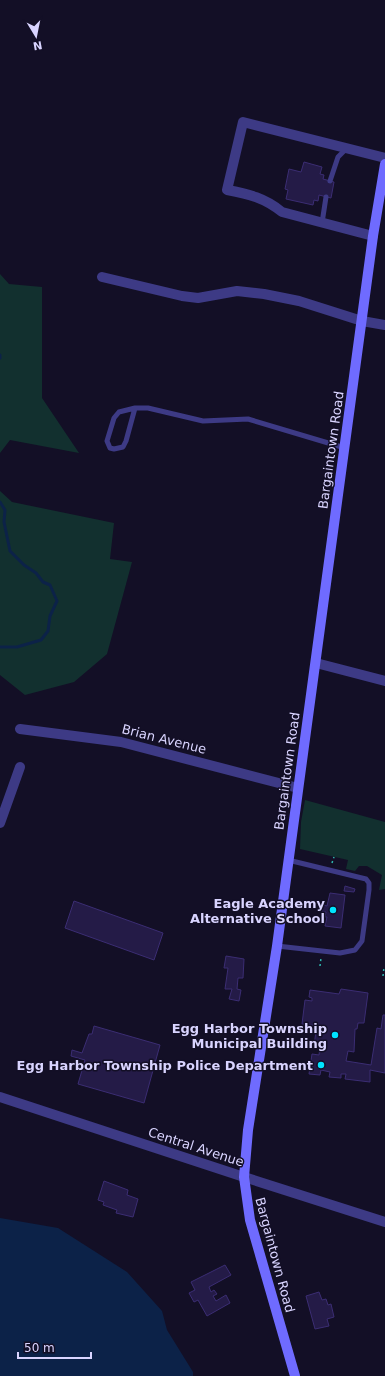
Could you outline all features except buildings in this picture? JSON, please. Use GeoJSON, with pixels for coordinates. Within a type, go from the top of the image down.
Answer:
{"type":"FeatureCollection","features":[{"type":"Feature","properties":{"kind":"main road","name":"Bargaintown Road"},"geometry":{"type":"LineString","coordinates":[[295,1376],[252,1228],[245,1196],[244,1177],[248,1130],[277,946],[373,236],[385,164]]}},
{"type":"Feature","properties":{"kind":"street"},"geometry":{"type":"LineString","coordinates":[[373,236],[282,212],[270,202],[257,196],[227,190],[244,122],[385,158]]}},
{"type":"Feature","properties":{"kind":"street"},"geometry":{"type":"LineString","coordinates":[[102,278],[182,296],[198,298],[236,291],[264,294],[299,301],[362,321],[385,325]]}},
{"type":"Feature","properties":{"kind":"street"},"geometry":{"type":"LineString","coordinates":[[316,663],[385,680]]}},
{"type":"Feature","properties":{"kind":"street","name":"Brian Avenue"},"geometry":{"type":"LineString","coordinates":[[20,729],[121,742],[298,788]]}},
{"type":"Feature","properties":{"kind":"street"},"geometry":{"type":"LineString","coordinates":[[0,823],[20,767]]}},
{"type":"Feature","properties":{"kind":"street","name":"Central Avenue"},"geometry":{"type":"LineString","coordinates":[[0,1096],[385,1222]]}},
{"type":"Feature","properties":{"kind":"lane"},"geometry":{"type":"LineString","coordinates":[[330,181],[338,157],[346,149]]}},
{"type":"Feature","properties":{"kind":"lane"},"geometry":{"type":"LineString","coordinates":[[322,223],[326,197]]}},
{"type":"Feature","properties":{"kind":"lane"},"geometry":{"type":"LineString","coordinates":[[135,408],[123,447],[114,449],[110,448],[107,442],[114,418],[118,412],[135,408],[148,408],[203,421],[248,419],[345,448]]}},
{"type":"Feature","properties":{"kind":"lane"},"geometry":{"type":"LineString","coordinates":[[277,946],[340,953],[355,950],[362,941],[369,890],[369,884],[366,879],[288,860]]}},
{"type":"Feature","properties":{"kind":"path"},"geometry":{"type":"LineString","coordinates":[[332,865],[334,857]]}},
{"type":"Feature","properties":{"kind":"path"},"geometry":{"type":"LineString","coordinates":[[320,966],[321,958]]}},
{"type":"Feature","properties":{"kind":"path"},"geometry":{"type":"LineString","coordinates":[[383,976],[384,967]]}},
{"type":"Feature","properties":{"kind":"green space"},"geometry":{"type":"Polygon","coordinates":[[[0,274],[9,284],[42,287],[42,398],[79,453],[10,440],[0,453],[0,274]]]}},
{"type":"Feature","properties":{"kind":"green space"},"geometry":{"type":"Polygon","coordinates":[[[0,491],[12,502],[114,523],[110,559],[132,562],[107,654],[74,682],[25,695],[0,675],[0,491]]]}},
{"type":"Feature","properties":{"kind":"green space"},"geometry":{"type":"Polygon","coordinates":[[[305,800],[385,822],[385,889],[379,890],[382,875],[367,866],[359,866],[355,871],[346,869],[348,860],[300,849],[301,822],[305,800]]]}},
{"type":"Feature","properties":{"kind":"water"},"geometry":{"type":"Polygon","coordinates":[[[0,1218],[58,1228],[127,1272],[162,1311],[167,1330],[193,1372],[193,1376],[0,1376],[0,1218]]]}},
{"type":"Feature","properties":{"kind":"waterway"},"geometry":{"type":"LineString","coordinates":[[0,502],[5,510],[4,522],[10,551],[24,565],[36,573],[43,582],[50,585],[57,601],[50,616],[48,631],[41,640],[17,647],[0,647]]}},
{"type":"Feature","properties":{"kind":"place","name":"Eagle Academy Alternative School"},"geometry":{"type":"Point","coordinates":[333,910]}},
{"type":"Feature","properties":{"kind":"place","name":"Egg Harbor Township Municipal Building"},"geometry":{"type":"Point","coordinates":[335,1035]}},
{"type":"Feature","properties":{"kind":"place","name":"Egg Harbor Township Police Department"},"geometry":{"type":"Point","coordinates":[321,1065]}}]}
